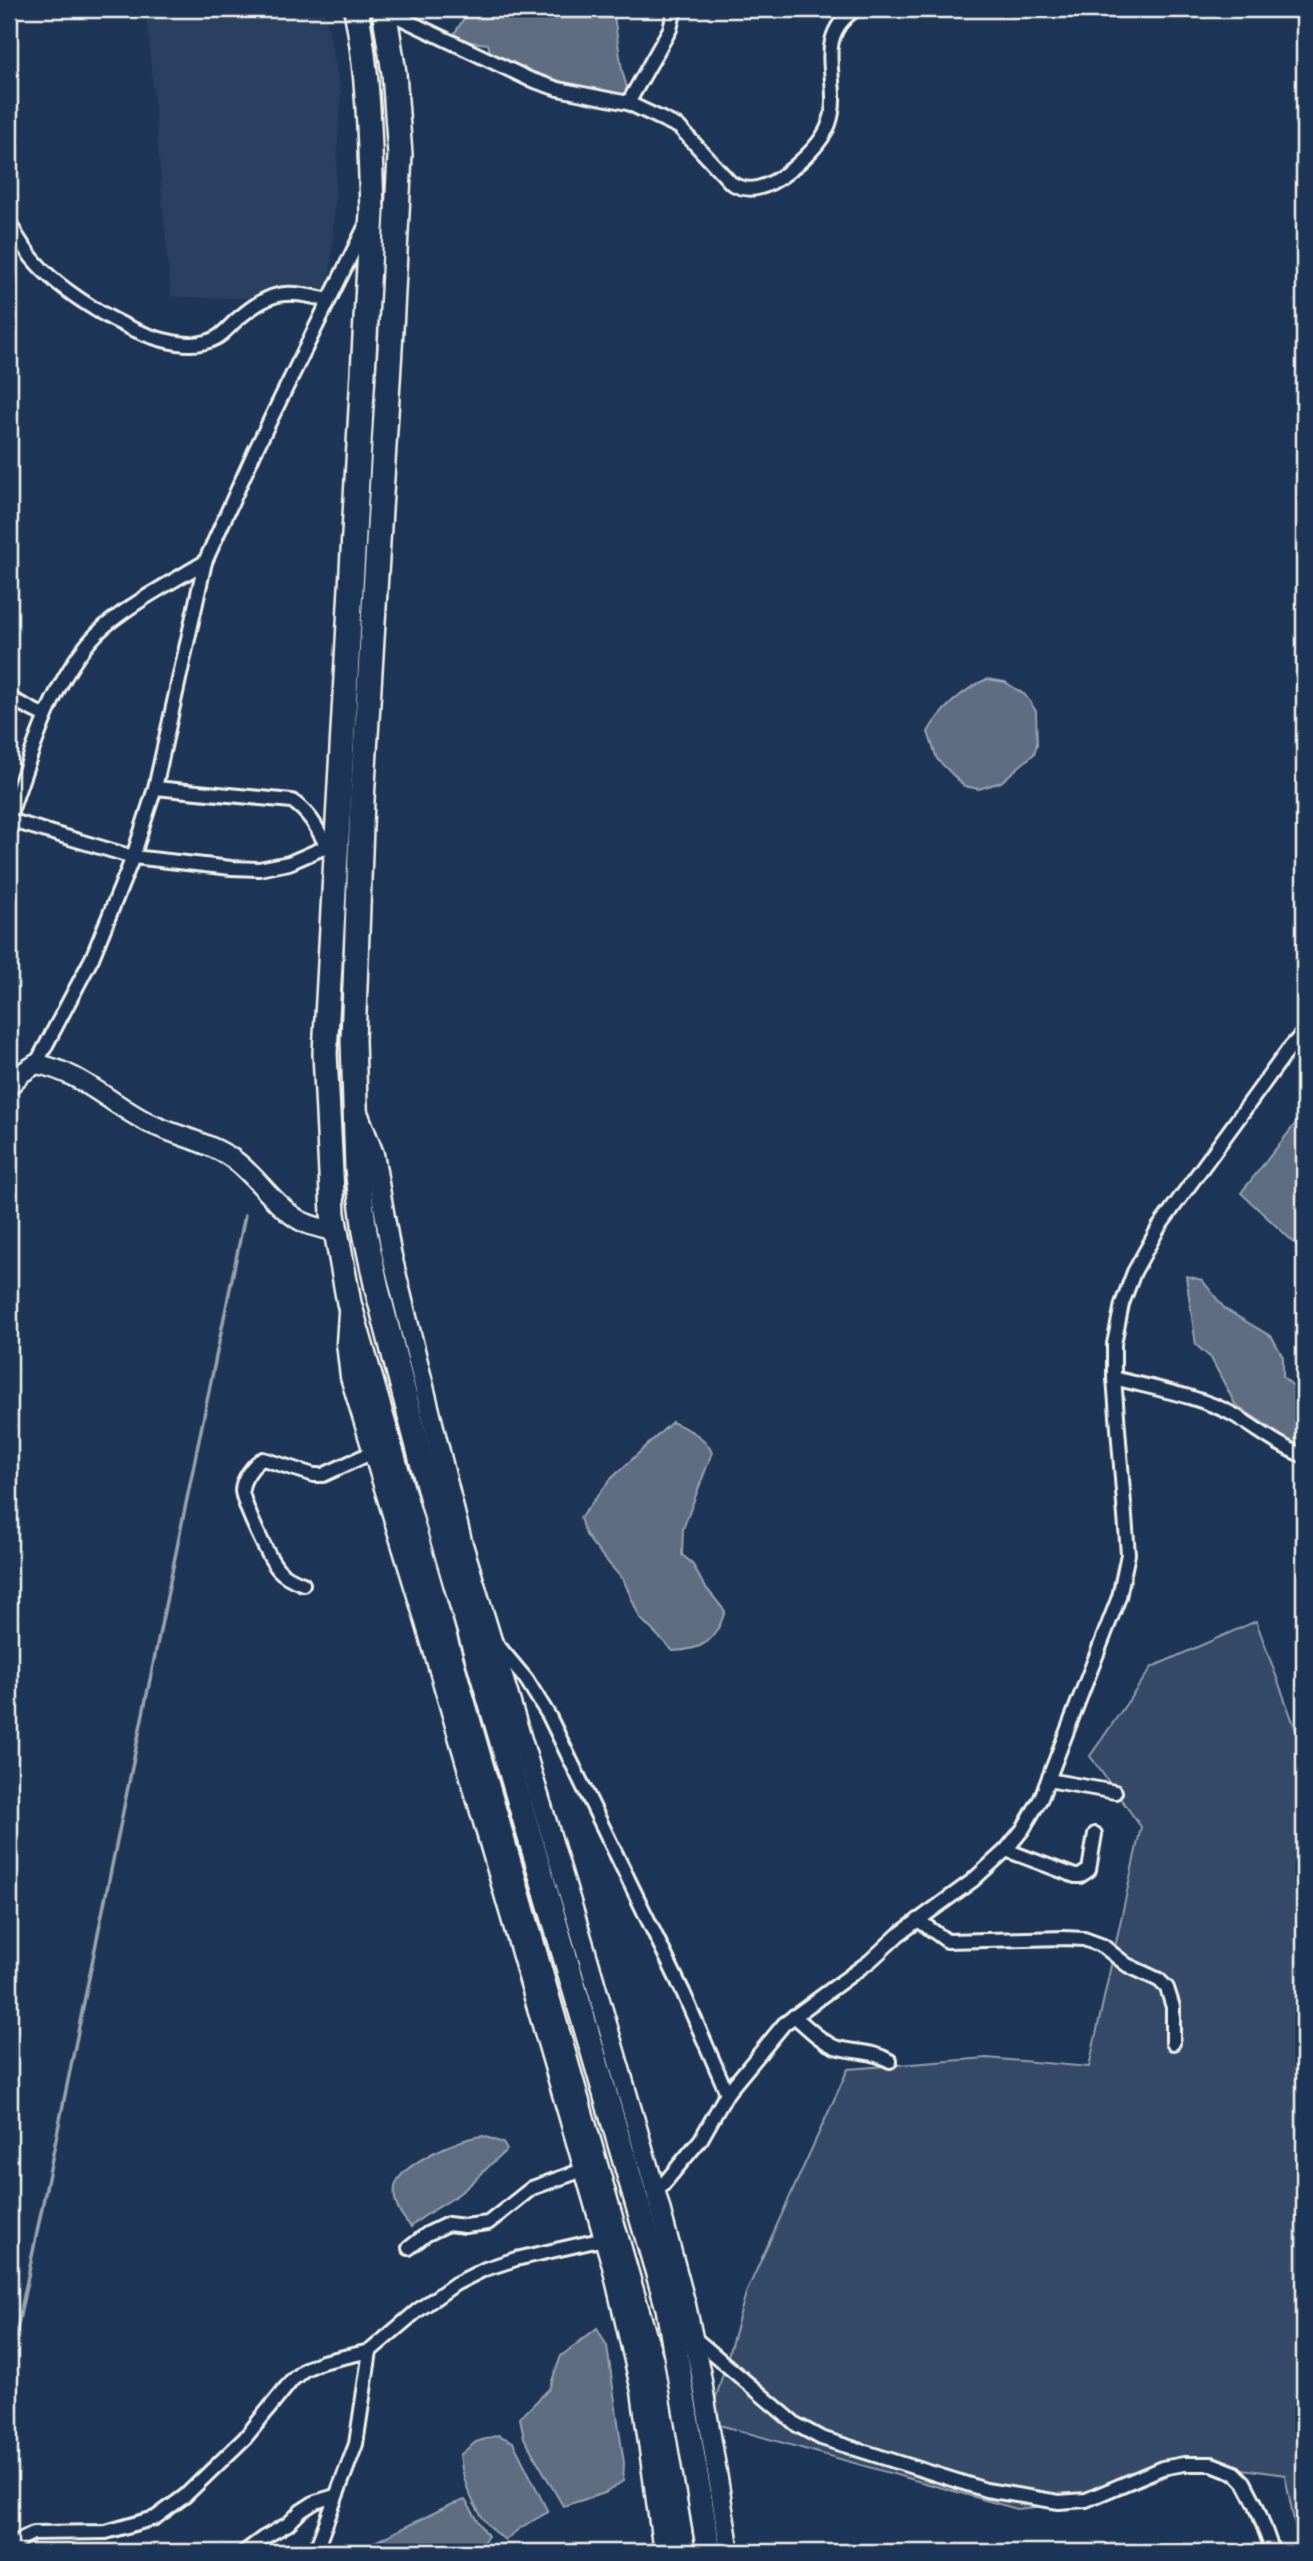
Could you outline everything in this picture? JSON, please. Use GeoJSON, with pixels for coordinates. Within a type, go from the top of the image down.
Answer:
{"type":"FeatureCollection","features":[{"type":"Feature","properties":{"kind":"highway"},"geometry":{"type":"LineString","coordinates":[[356,9],[368,97],[373,212],[332,844],[325,1053],[328,1149],[336,1232],[349,1303],[651,2359],[682,2552]]}},
{"type":"Feature","properties":{"kind":"highway"},"geometry":{"type":"LineString","coordinates":[[384,9],[394,73],[400,155],[362,800],[353,1040],[359,1181],[365,1231],[378,1293],[439,1527],[668,2308],[709,2552]]}},
{"type":"Feature","properties":{"kind":"street"},"geometry":{"type":"LineString","coordinates":[[384,9],[529,79],[558,89],[628,103],[679,127],[731,183],[741,189],[758,188],[773,181],[805,158],[829,126],[833,109],[831,42],[838,26],[856,9]]}},
{"type":"Feature","properties":{"kind":"street"},"geometry":{"type":"LineString","coordinates":[[628,103],[670,29],[675,9]]}},
{"type":"Feature","properties":{"kind":"street"},"geometry":{"type":"LineString","coordinates":[[9,1086],[36,1064],[92,958],[133,857],[155,788],[205,562],[255,451],[373,212]]}},
{"type":"Feature","properties":{"kind":"street"},"geometry":{"type":"LineString","coordinates":[[9,222],[17,239],[43,270],[77,298],[132,330],[183,344],[215,338],[260,301],[279,294],[289,292],[329,300]]}},
{"type":"Feature","properties":{"kind":"street"},"geometry":{"type":"LineString","coordinates":[[155,788],[292,801],[304,809],[332,844],[289,863],[259,869],[133,857],[9,819],[45,716],[88,644],[104,627],[128,609],[205,562]]}},
{"type":"Feature","properties":{"kind":"street"},"geometry":{"type":"LineString","coordinates":[[9,698],[45,716]]}},
{"type":"Feature","properties":{"kind":"street"},"geometry":{"type":"LineString","coordinates":[[656,2193],[701,2139],[727,2093],[784,2024],[972,1881],[1006,1850],[1023,1829],[1041,1798],[1126,1573],[1128,1554],[1114,1378],[1114,1344],[1122,1304],[1134,1272],[1159,1227],[1304,1032]]}},
{"type":"Feature","properties":{"kind":"street"},"geometry":{"type":"LineString","coordinates":[[36,1064],[54,1067],[74,1075],[126,1111],[230,1157],[296,1219],[336,1232]]}},
{"type":"Feature","properties":{"kind":"street"},"geometry":{"type":"LineString","coordinates":[[355,1105],[374,1154],[386,1227],[462,1541],[656,2193],[701,2375],[730,2552]]}},
{"type":"Feature","properties":{"kind":"street"},"geometry":{"type":"LineString","coordinates":[[349,1303],[347,1360],[629,2330],[641,2391],[663,2552]]}},
{"type":"Feature","properties":{"kind":"street"},"geometry":{"type":"LineString","coordinates":[[1114,1378],[1200,1402],[1232,1415],[1286,1449],[1304,1456]]}},
{"type":"Feature","properties":{"kind":"street"},"geometry":{"type":"LineString","coordinates":[[303,1584],[286,1576],[272,1560],[244,1498],[243,1485],[254,1465],[263,1459],[314,1475],[323,1475],[373,1452]]}},
{"type":"Feature","properties":{"kind":"street"},"geometry":{"type":"LineString","coordinates":[[492,1639],[526,1679],[549,1716],[683,1992],[727,2093]]}},
{"type":"Feature","properties":{"kind":"street"},"geometry":{"type":"LineString","coordinates":[[1048,1780],[1115,1792]]}},
{"type":"Feature","properties":{"kind":"street"},"geometry":{"type":"LineString","coordinates":[[1006,1850],[1080,1876],[1089,1870],[1095,1833]]}},
{"type":"Feature","properties":{"kind":"street"},"geometry":{"type":"LineString","coordinates":[[918,1920],[947,1941],[1064,1938],[1084,1939],[1103,1946],[1127,1965],[1160,1980],[1167,1988],[1173,2007],[1173,2043]]}},
{"type":"Feature","properties":{"kind":"street"},"geometry":{"type":"LineString","coordinates":[[794,2016],[835,2047],[871,2052],[890,2061]]}},
{"type":"Feature","properties":{"kind":"street"},"geometry":{"type":"LineString","coordinates":[[409,2248],[427,2234],[448,2224],[465,2227],[488,2222],[532,2188],[583,2170]]}},
{"type":"Feature","properties":{"kind":"street"},"geometry":{"type":"LineString","coordinates":[[9,2551],[33,2533],[106,2532],[155,2518],[184,2496],[245,2438],[292,2380],[305,2369],[322,2362],[370,2351],[416,2311],[456,2284],[485,2269],[516,2259],[604,2239]]}},
{"type":"Feature","properties":{"kind":"street"},"geometry":{"type":"LineString","coordinates":[[692,2336],[797,2425],[821,2438],[986,2490],[1059,2502],[1086,2500],[1162,2468],[1184,2464],[1212,2464],[1235,2473],[1244,2482],[1256,2505],[1273,2552]]}},
{"type":"Feature","properties":{"kind":"street"},"geometry":{"type":"LineString","coordinates":[[315,2552],[356,2444],[370,2351]]}},
{"type":"Feature","properties":{"kind":"street"},"geometry":{"type":"LineString","coordinates":[[244,2552],[288,2524],[300,2511],[315,2502],[335,2496]]}},
{"type":"Feature","properties":{"kind":"shaded area"},"geometry":{"type":"Polygon","coordinates":[[[146,9],[324,9],[341,93],[329,300],[171,297],[146,9]]]}},
{"type":"Feature","properties":{"kind":"shaded area"},"geometry":{"type":"Polygon","coordinates":[[[470,9],[613,9],[627,88],[625,99],[555,86],[491,55],[488,44],[470,42],[456,46],[454,34],[470,9]]]}},
{"type":"Feature","properties":{"kind":"shaded area"},"geometry":{"type":"Polygon","coordinates":[[[987,679],[1005,682],[1025,695],[1036,711],[1037,744],[1034,754],[1001,782],[979,789],[964,786],[937,759],[928,732],[953,701],[987,679]]]}},
{"type":"Feature","properties":{"kind":"shaded area"},"geometry":{"type":"Polygon","coordinates":[[[1296,1123],[1304,1131],[1304,1252],[1241,1193],[1296,1123]]]}},
{"type":"Feature","properties":{"kind":"shaded area"},"geometry":{"type":"Polygon","coordinates":[[[1186,1276],[1202,1280],[1225,1309],[1272,1337],[1283,1357],[1283,1377],[1304,1395],[1304,1448],[1295,1445],[1235,1404],[1211,1358],[1196,1345],[1186,1276]]]}},
{"type":"Feature","properties":{"kind":"shaded area"},"geometry":{"type":"Polygon","coordinates":[[[672,1422],[701,1438],[712,1453],[683,1529],[682,1555],[692,1563],[703,1584],[725,1611],[713,1637],[707,1642],[693,1649],[673,1651],[640,1618],[624,1581],[593,1545],[580,1518],[611,1479],[672,1422]]]}},
{"type":"Feature","properties":{"kind":"shaded area"},"geometry":{"type":"Polygon","coordinates":[[[1256,1621],[1304,1752],[1304,2552],[1300,2552],[1285,2475],[1199,2463],[1106,2500],[1017,2509],[709,2422],[746,2293],[848,2069],[987,2058],[1089,2067],[1141,1827],[1090,1756],[1152,1667],[1256,1621]]]}},
{"type":"Feature","properties":{"kind":"shaded area"},"geometry":{"type":"Polygon","coordinates":[[[483,2136],[503,2143],[507,2150],[464,2190],[411,2227],[396,2204],[395,2187],[399,2178],[407,2169],[433,2153],[461,2141],[483,2136]]]}},
{"type":"Feature","properties":{"kind":"shaded area"},"geometry":{"type":"Polygon","coordinates":[[[597,2328],[607,2346],[624,2463],[623,2481],[605,2493],[563,2506],[524,2438],[520,2418],[549,2389],[561,2356],[597,2328]]]}},
{"type":"Feature","properties":{"kind":"shaded area"},"geometry":{"type":"Polygon","coordinates":[[[498,2435],[513,2442],[548,2512],[505,2540],[487,2523],[468,2491],[460,2455],[476,2442],[498,2435]]]}},
{"type":"Feature","properties":{"kind":"shaded area"},"geometry":{"type":"Polygon","coordinates":[[[465,2500],[488,2536],[475,2552],[354,2552],[448,2506],[465,2500]]]}},
{"type":"Feature","properties":{"kind":"waterway"},"geometry":{"type":"LineString","coordinates":[[9,2369],[245,1215]]}}]}
